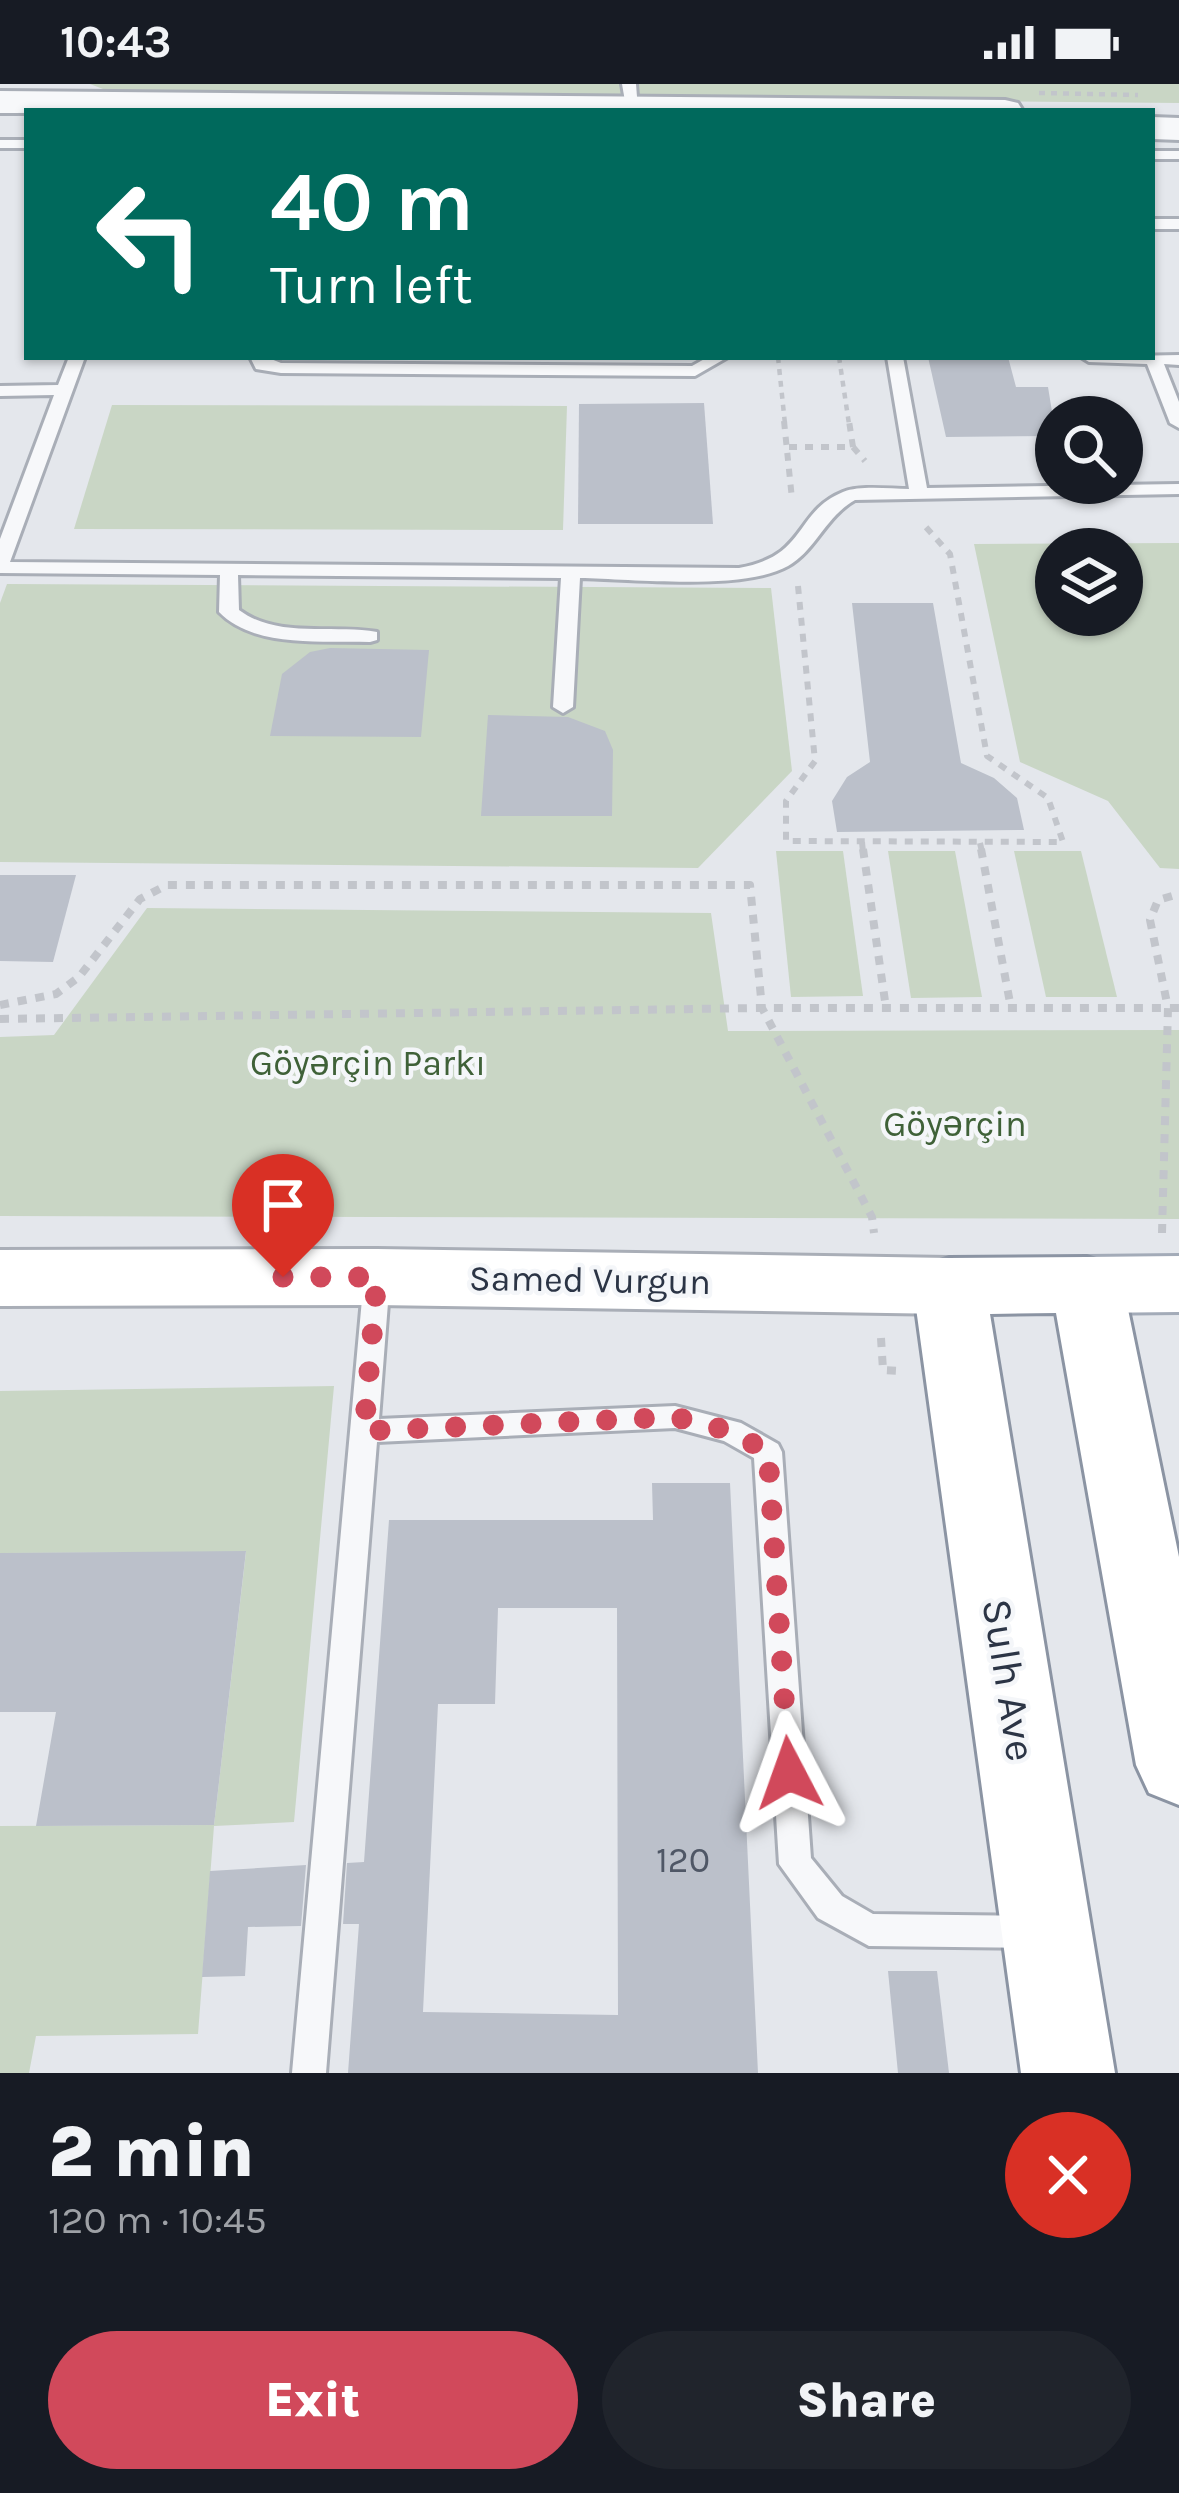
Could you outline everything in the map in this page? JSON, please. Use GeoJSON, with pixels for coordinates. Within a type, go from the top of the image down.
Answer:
{"type":"FeatureCollection","features":[{"type":"Feature","properties":{"kind":"main road","name":"Samed Vurgun"},"geometry":{"type":"LineString","coordinates":[[0,1278],[1174,1284]]}},
{"type":"Feature","properties":{"kind":"main road"},"geometry":{"type":"LineString","coordinates":[[1088,1285],[1179,1765]]}},
{"type":"Feature","properties":{"kind":"main road","name":"Sulh Ave"},"geometry":{"type":"LineString","coordinates":[[913,1286],[963,1372],[1068,2073]]}},
{"type":"Feature","properties":{"kind":"street"},"geometry":{"type":"LineString","coordinates":[[0,102],[631,95],[935,108]]}},
{"type":"Feature","properties":{"kind":"lane"},"geometry":{"type":"LineString","coordinates":[[76,360],[0,565],[764,572],[788,562],[835,502],[851,495],[1179,489]]}},
{"type":"Feature","properties":{"kind":"lane"},"geometry":{"type":"LineString","coordinates":[[260,360],[262,365],[281,368],[533,363],[695,371],[715,360]]}},
{"type":"Feature","properties":{"kind":"lane"},"geometry":{"type":"LineString","coordinates":[[896,360],[919,493]]}},
{"type":"Feature","properties":{"kind":"lane"},"geometry":{"type":"LineString","coordinates":[[1154,360],[1179,423]]}},
{"type":"Feature","properties":{"kind":"lane"},"geometry":{"type":"LineString","coordinates":[[0,391],[64,390]]}},
{"type":"Feature","properties":{"kind":"lane"},"geometry":{"type":"LineString","coordinates":[[230,568],[229,612],[238,622],[258,629],[370,636]]}},
{"type":"Feature","properties":{"kind":"lane"},"geometry":{"type":"LineString","coordinates":[[563,707],[571,572]]}},
{"type":"Feature","properties":{"kind":"lane"},"geometry":{"type":"LineString","coordinates":[[309,2073],[377,1277]]}},
{"type":"Feature","properties":{"kind":"lane"},"geometry":{"type":"LineString","coordinates":[[364,1431],[675,1417],[730,1431],[768,1452],[795,1864],[830,1907],[869,1930],[1046,1933]]}},
{"type":"Feature","properties":{"kind":"path"},"geometry":{"type":"LineString","coordinates":[[1061,84],[1063,101]]}},
{"type":"Feature","properties":{"kind":"path"},"geometry":{"type":"LineString","coordinates":[[778,360],[789,447],[853,447],[839,360]]}},
{"type":"Feature","properties":{"kind":"path"},"geometry":{"type":"LineString","coordinates":[[798,587],[814,761],[786,801],[787,841],[1063,842],[1057,812],[1048,798],[987,756],[957,588]]}},
{"type":"Feature","properties":{"kind":"path"},"geometry":{"type":"LineString","coordinates":[[862,842],[886,1008]]}},
{"type":"Feature","properties":{"kind":"path"},"geometry":{"type":"LineString","coordinates":[[980,843],[1011,1008]]}},
{"type":"Feature","properties":{"kind":"path"},"geometry":{"type":"LineString","coordinates":[[0,1005],[56,994],[79,977],[140,898],[167,886],[751,885],[763,1008],[913,1286],[883,1370],[963,1372]]}},
{"type":"Feature","properties":{"kind":"path"},"geometry":{"type":"LineString","coordinates":[[1174,1284],[1160,1218],[1173,1008],[1150,920],[1159,900],[1179,894]]}},
{"type":"Feature","properties":{"kind":"path"},"geometry":{"type":"LineString","coordinates":[[0,1019],[763,1008],[1173,1008]]}},
{"type":"Feature","properties":{"kind":"green space"},"geometry":{"type":"Polygon","coordinates":[[[90,84],[1179,84],[1179,103],[116,94],[90,84]]]}},
{"type":"Feature","properties":{"kind":"green space"},"geometry":{"type":"Polygon","coordinates":[[[112,405],[567,406],[563,530],[74,529],[112,405]]]}},
{"type":"Feature","properties":{"kind":"green space"},"geometry":{"type":"Polygon","coordinates":[[[1143,543],[1179,543],[1179,869],[1160,868],[1108,801],[1020,762],[974,544],[1035,544],[1035,636],[1143,636],[1143,543]]]}},
{"type":"Feature","properties":{"kind":"green space"},"geometry":{"type":"Polygon","coordinates":[[[7,584],[771,588],[792,771],[698,868],[0,862],[0,603],[7,584]]]}},
{"type":"Feature","properties":{"kind":"green space"},"geometry":{"type":"Polygon","coordinates":[[[776,851],[843,851],[863,996],[791,997],[776,851]]]}},
{"type":"Feature","properties":{"kind":"green space"},"geometry":{"type":"Polygon","coordinates":[[[888,851],[955,851],[982,997],[911,998],[888,851]]]}},
{"type":"Feature","properties":{"kind":"green space"},"geometry":{"type":"Polygon","coordinates":[[[1014,851],[1081,851],[1117,997],[1046,997],[1014,851]]]}},
{"type":"Feature","properties":{"kind":"green space","name":"Göyərçin Parkı"},"geometry":{"type":"Polygon","coordinates":[[[147,908],[711,913],[728,1031],[1179,1030],[1179,1219],[0,1216],[0,1037],[54,1035],[147,908]]]}},
{"type":"Feature","properties":{"kind":"green space"},"geometry":{"type":"Polygon","coordinates":[[[334,1386],[294,1822],[214,1826],[198,2034],[36,2036],[29,2073],[0,2073],[0,1826],[214,1825],[246,1552],[0,1553],[0,1391],[334,1386]]]}},
{"type":"Feature","properties":{"kind":"building"},"geometry":{"type":"Polygon","coordinates":[[[929,360],[1009,360],[1016,387],[1048,387],[1049,396],[1035,396],[1035,436],[946,437],[929,360]]]}},
{"type":"Feature","properties":{"kind":"building"},"geometry":{"type":"Polygon","coordinates":[[[704,403],[713,524],[578,524],[579,404],[704,403]]]}},
{"type":"Feature","properties":{"kind":"building"},"geometry":{"type":"Polygon","coordinates":[[[852,603],[933,603],[961,763],[994,778],[1017,798],[1024,830],[837,832],[832,801],[847,777],[870,762],[852,603]]]}},
{"type":"Feature","properties":{"kind":"building"},"geometry":{"type":"Polygon","coordinates":[[[330,648],[429,650],[421,737],[270,736],[282,674],[310,652],[330,648]]]}},
{"type":"Feature","properties":{"kind":"building"},"geometry":{"type":"Polygon","coordinates":[[[488,715],[568,717],[605,731],[613,750],[612,816],[481,816],[488,715]]]}},
{"type":"Feature","properties":{"kind":"building"},"geometry":{"type":"Polygon","coordinates":[[[0,875],[76,875],[53,962],[0,961],[0,875]]]}},
{"type":"Feature","properties":{"kind":"building"},"geometry":{"type":"Polygon","coordinates":[[[652,1483],[730,1483],[758,2073],[348,2073],[359,1924],[343,1924],[347,1863],[364,1862],[389,1520],[653,1520],[652,1483]],[[498,1608],[495,1704],[438,1704],[423,2012],[618,2015],[617,1608],[498,1608]]]}},
{"type":"Feature","properties":{"kind":"building"},"geometry":{"type":"Polygon","coordinates":[[[246,1551],[214,1825],[36,1826],[56,1712],[0,1712],[0,1553],[246,1551]]]}},
{"type":"Feature","properties":{"kind":"building"},"geometry":{"type":"Polygon","coordinates":[[[306,1865],[301,1926],[248,1927],[245,1976],[202,1977],[210,1871],[306,1865]]]}},
{"type":"Feature","properties":{"kind":"building"},"geometry":{"type":"Polygon","coordinates":[[[888,1971],[937,1971],[949,2073],[898,2073],[888,1971]]]}},
{"type":"Feature","properties":{"kind":"route"},"geometry":{"type":"LineString","coordinates":[[283,1277],[377,1277],[364,1431],[675,1417],[730,1431],[768,1452],[789,1773]]}},
{"type":"Feature","properties":{"kind":"park label","name":"Göyərçin"},"geometry":{"type":"Point","coordinates":[955,1124]}}]}
